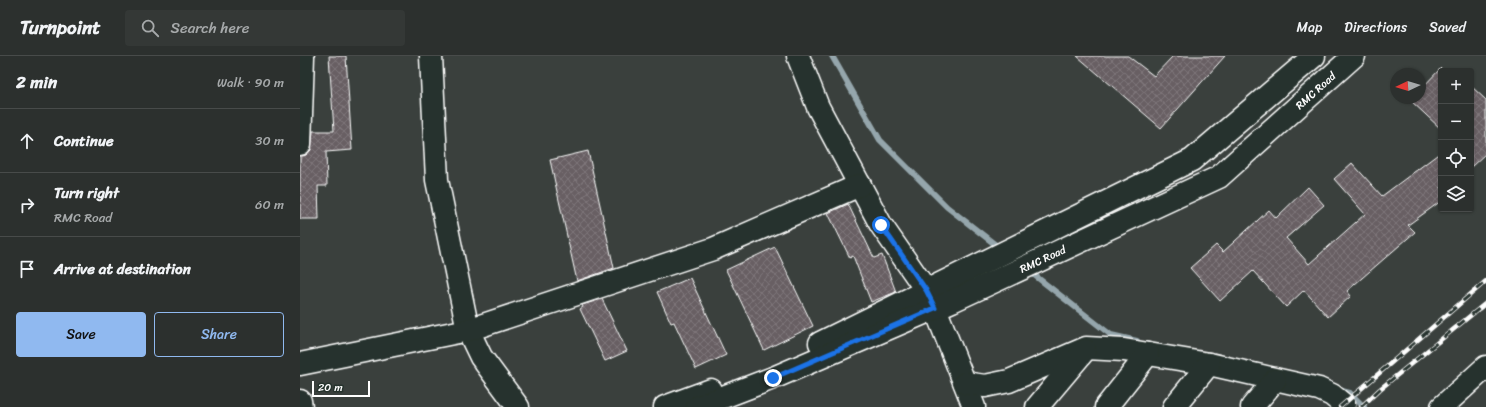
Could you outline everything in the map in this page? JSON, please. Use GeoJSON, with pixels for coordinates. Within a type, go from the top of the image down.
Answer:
{"type":"FeatureCollection","features":[{"type":"Feature","properties":{"kind":"street"},"geometry":{"type":"LineString","coordinates":[[300,144],[303,56]]}},
{"type":"Feature","properties":{"kind":"street"},"geometry":{"type":"LineString","coordinates":[[431,56],[437,180],[468,330],[481,357],[518,407]]}},
{"type":"Feature","properties":{"kind":"street"},"geometry":{"type":"LineString","coordinates":[[798,56],[818,107],[881,225],[931,299],[974,407]]}},
{"type":"Feature","properties":{"kind":"street","name":"RMC Road"},"geometry":{"type":"LineString","coordinates":[[698,407],[773,378],[931,299],[992,258],[1192,160],[1314,56]]}},
{"type":"Feature","properties":{"kind":"street","name":"RMC Road"},"geometry":{"type":"LineString","coordinates":[[666,407],[769,368],[931,299],[1011,273],[1219,176],[1354,56]]}},
{"type":"Feature","properties":{"kind":"street"},"geometry":{"type":"LineString","coordinates":[[300,364],[468,330],[713,249],[860,185]]}},
{"type":"Feature","properties":{"kind":"street"},"geometry":{"type":"LineString","coordinates":[[965,383],[985,386],[1009,381],[1086,348],[1124,350],[1209,364],[1319,389],[1332,395],[1344,405]]}},
{"type":"Feature","properties":{"kind":"street"},"geometry":{"type":"LineString","coordinates":[[1037,407],[1086,348]]}},
{"type":"Feature","properties":{"kind":"street"},"geometry":{"type":"LineString","coordinates":[[1106,407],[1148,354]]}},
{"type":"Feature","properties":{"kind":"street"},"geometry":{"type":"LineString","coordinates":[[1174,407],[1209,364]]}},
{"type":"Feature","properties":{"kind":"street"},"geometry":{"type":"LineString","coordinates":[[1442,407],[1486,367]]}},
{"type":"Feature","properties":{"kind":"street"},"geometry":{"type":"LineString","coordinates":[[1252,407],[1275,380]]}},
{"type":"Feature","properties":{"kind":"street"},"geometry":{"type":"LineString","coordinates":[[300,401],[301,407]]}},
{"type":"Feature","properties":{"kind":"building"},"geometry":{"type":"Polygon","coordinates":[[[329,56],[346,56],[352,150],[326,152],[327,186],[318,186],[319,219],[300,219],[300,156],[306,155],[311,150],[313,131],[334,131],[329,56]]]}},
{"type":"Feature","properties":{"kind":"building"},"geometry":{"type":"Polygon","coordinates":[[[1077,56],[1128,56],[1154,76],[1173,56],[1225,56],[1161,128],[1077,56]]]}},
{"type":"Feature","properties":{"kind":"building"},"geometry":{"type":"Polygon","coordinates":[[[1438,71],[1438,126],[1414,104],[1426,104],[1426,84],[1438,71]]]}},
{"type":"Feature","properties":{"kind":"building"},"geometry":{"type":"Polygon","coordinates":[[[1474,89],[1486,100],[1486,153],[1474,164],[1474,89]]]}},
{"type":"Feature","properties":{"kind":"building"},"geometry":{"type":"Polygon","coordinates":[[[588,151],[614,268],[577,281],[550,160],[588,151]]]}},
{"type":"Feature","properties":{"kind":"building"},"geometry":{"type":"Polygon","coordinates":[[[1438,154],[1438,203],[1408,225],[1415,232],[1347,291],[1351,296],[1328,317],[1304,290],[1286,307],[1253,271],[1220,301],[1190,268],[1216,245],[1223,252],[1269,210],[1276,218],[1308,187],[1324,205],[1286,238],[1309,264],[1365,214],[1334,179],[1352,163],[1382,196],[1438,154]]]}},
{"type":"Feature","properties":{"kind":"building"},"geometry":{"type":"Polygon","coordinates":[[[848,204],[874,258],[882,255],[896,292],[871,302],[853,256],[850,258],[828,213],[848,204]]]}},
{"type":"Feature","properties":{"kind":"building"},"geometry":{"type":"Polygon","coordinates":[[[775,247],[813,326],[764,350],[726,270],[775,247]]]}},
{"type":"Feature","properties":{"kind":"building"},"geometry":{"type":"Polygon","coordinates":[[[690,278],[726,355],[696,369],[674,322],[671,323],[657,292],[690,278]]]}},
{"type":"Feature","properties":{"kind":"building"},"geometry":{"type":"Polygon","coordinates":[[[602,299],[627,351],[605,361],[580,309],[583,307],[582,305],[602,299]]]}},
{"type":"Feature","properties":{"kind":"waterway"},"geometry":{"type":"LineString","coordinates":[[832,56],[880,140],[947,207],[1001,249]]}},
{"type":"Feature","properties":{"kind":"waterway"},"geometry":{"type":"LineString","coordinates":[[1029,271],[1111,335],[1137,341]]}},
{"type":"Feature","properties":{"kind":"waterway"},"geometry":{"type":"LineString","coordinates":[[1338,390],[1350,393],[1364,407]]}},
{"type":"Feature","properties":{"kind":"railway"},"geometry":{"type":"LineString","coordinates":[[1340,407],[1486,281]]}},
{"type":"Feature","properties":{"kind":"railway"},"geometry":{"type":"LineString","coordinates":[[1361,407],[1380,389],[1486,303]]}},
{"type":"Feature","properties":{"kind":"route"},"geometry":{"type":"LineString","coordinates":[[773,378],[935,308],[926,290],[881,225]]}}]}
